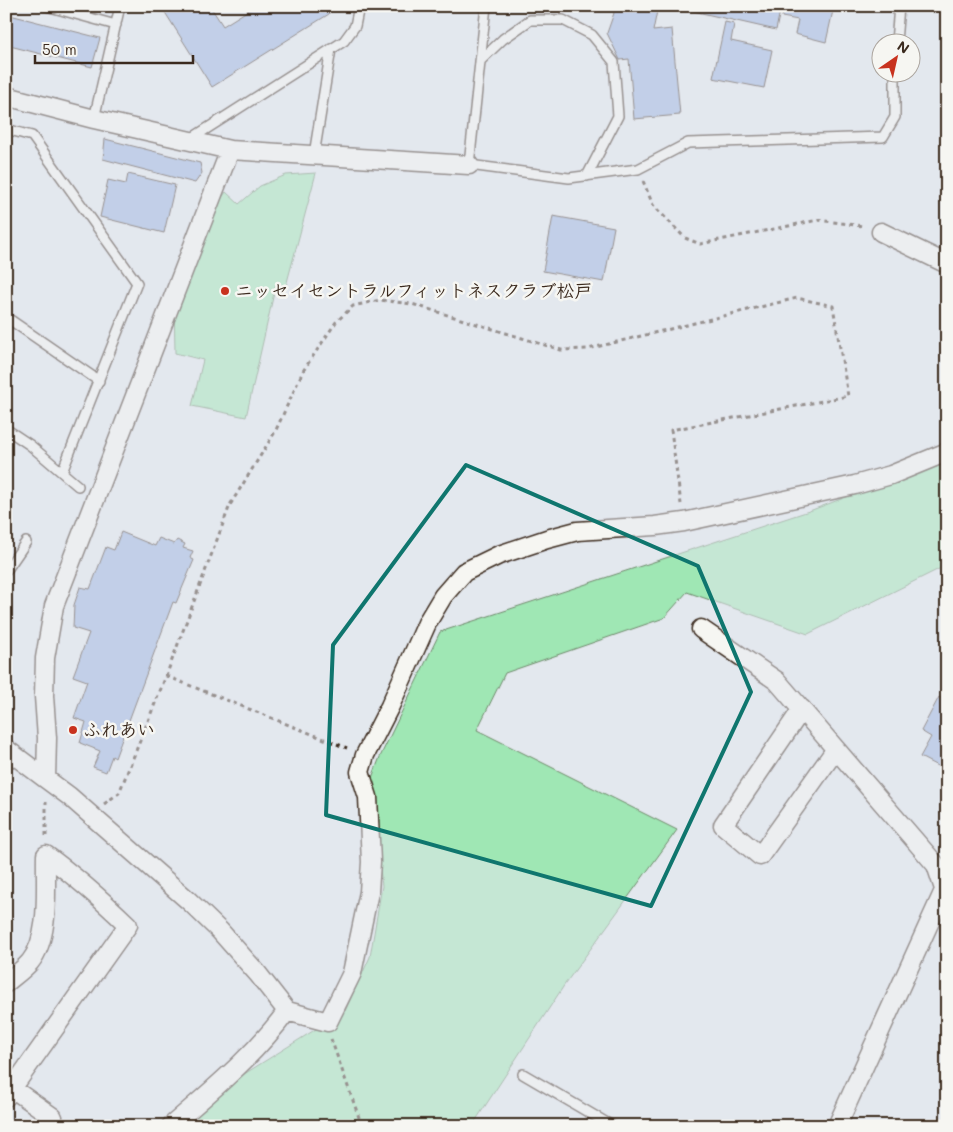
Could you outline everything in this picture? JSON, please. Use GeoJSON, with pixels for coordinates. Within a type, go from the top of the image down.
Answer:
{"type":"FeatureCollection","features":[{"type":"Feature","properties":{"kind":"street"},"geometry":{"type":"LineString","coordinates":[[6,96],[94,119],[230,150],[469,165]]}},
{"type":"Feature","properties":{"kind":"street"},"geometry":{"type":"LineString","coordinates":[[46,779],[45,658],[54,606],[230,150]]}},
{"type":"Feature","properties":{"kind":"street"},"geometry":{"type":"LineString","coordinates":[[881,232],[947,264]]}},
{"type":"Feature","properties":{"kind":"street"},"geometry":{"type":"LineString","coordinates":[[6,749],[69,796],[189,901],[220,931],[258,974],[287,1011],[328,1022],[352,973],[369,892],[371,862],[368,796],[360,772],[365,755],[390,706],[428,621],[443,596],[464,572],[499,555],[577,531],[655,526],[684,522],[891,475],[947,452]]}},
{"type":"Feature","properties":{"kind":"street"},"geometry":{"type":"LineString","coordinates":[[701,630],[777,681],[936,865],[946,886],[837,1126]]}},
{"type":"Feature","properties":{"kind":"street"},"geometry":{"type":"LineString","coordinates":[[802,709],[723,826],[760,856],[836,748]]}},
{"type":"Feature","properties":{"kind":"street"},"geometry":{"type":"LineString","coordinates":[[6,983],[29,963],[41,941],[45,924],[46,855]]}},
{"type":"Feature","properties":{"kind":"street"},"geometry":{"type":"LineString","coordinates":[[46,855],[66,869],[128,925],[8,1090],[53,1117]]}},
{"type":"Feature","properties":{"kind":"street"},"geometry":{"type":"LineString","coordinates":[[171,1126],[233,1072],[271,1032],[287,1011]]}},
{"type":"Feature","properties":{"kind":"lane"},"geometry":{"type":"LineString","coordinates":[[46,6],[116,25]]}},
{"type":"Feature","properties":{"kind":"lane"},"geometry":{"type":"LineString","coordinates":[[94,119],[120,6]]}},
{"type":"Feature","properties":{"kind":"lane"},"geometry":{"type":"LineString","coordinates":[[189,141],[344,41],[355,26],[360,6]]}},
{"type":"Feature","properties":{"kind":"lane"},"geometry":{"type":"LineString","coordinates":[[486,6],[469,165],[570,178],[638,169],[688,143],[883,137],[895,117],[895,82]]}},
{"type":"Feature","properties":{"kind":"lane"},"geometry":{"type":"LineString","coordinates":[[897,32],[899,6]]}},
{"type":"Feature","properties":{"kind":"lane"},"geometry":{"type":"LineString","coordinates":[[480,61],[502,39],[530,20],[563,20],[592,35],[614,62],[618,116],[586,176]]}},
{"type":"Feature","properties":{"kind":"lane"},"geometry":{"type":"LineString","coordinates":[[314,155],[331,49]]}},
{"type":"Feature","properties":{"kind":"lane"},"geometry":{"type":"LineString","coordinates":[[6,129],[32,136],[137,284],[62,472]]}},
{"type":"Feature","properties":{"kind":"lane"},"geometry":{"type":"LineString","coordinates":[[6,317],[98,381]]}},
{"type":"Feature","properties":{"kind":"lane"},"geometry":{"type":"LineString","coordinates":[[6,429],[30,445],[78,486]]}},
{"type":"Feature","properties":{"kind":"lane"},"geometry":{"type":"LineString","coordinates":[[6,571],[26,542]]}},
{"type":"Feature","properties":{"kind":"lane"},"geometry":{"type":"LineString","coordinates":[[523,1074],[612,1126]]}},
{"type":"Feature","properties":{"kind":"path"},"geometry":{"type":"LineString","coordinates":[[638,169],[653,205],[685,238],[700,244],[818,220],[862,226],[881,232]]}},
{"type":"Feature","properties":{"kind":"path"},"geometry":{"type":"LineString","coordinates":[[90,815],[119,793],[166,676],[230,505],[275,432],[303,371],[336,322],[353,306],[380,300],[412,304],[561,350],[588,349],[797,298],[833,306],[848,396],[671,430],[684,522]]}},
{"type":"Feature","properties":{"kind":"path"},"geometry":{"type":"LineString","coordinates":[[166,676],[365,755]]}},
{"type":"Feature","properties":{"kind":"path"},"geometry":{"type":"LineString","coordinates":[[46,779],[46,855]]}},
{"type":"Feature","properties":{"kind":"path"},"geometry":{"type":"LineString","coordinates":[[328,1022],[328,1029],[362,1126]]}},
{"type":"Feature","properties":{"kind":"highlighted area"},"geometry":{"type":"Polygon","coordinates":[[[466,465],[698,566],[751,692],[651,906],[326,815],[333,645],[466,465]]]}},
{"type":"Feature","properties":{"kind":"green space","name":"ニッセイセントラルフィットネスクラブ松戸"},"geometry":{"type":"Polygon","coordinates":[[[316,173],[286,286],[276,284],[246,417],[192,406],[203,360],[175,353],[174,297],[209,215],[226,192],[239,204],[260,186],[286,175],[316,173]]]}},
{"type":"Feature","properties":{"kind":"green space"},"geometry":{"type":"Polygon","coordinates":[[[947,459],[947,565],[808,634],[687,592],[664,618],[505,673],[477,730],[677,830],[565,984],[472,1126],[161,1126],[345,1011],[370,957],[382,886],[370,783],[380,757],[440,632],[812,510],[947,459]]]}},
{"type":"Feature","properties":{"kind":"building"},"geometry":{"type":"Polygon","coordinates":[[[161,6],[210,6],[223,26],[255,6],[324,6],[329,14],[212,87],[161,6]]]}},
{"type":"Feature","properties":{"kind":"building"},"geometry":{"type":"Polygon","coordinates":[[[609,6],[658,6],[653,31],[672,29],[680,115],[634,119],[629,59],[620,60],[607,33],[614,13],[609,6]]]}},
{"type":"Feature","properties":{"kind":"building"},"geometry":{"type":"Polygon","coordinates":[[[671,6],[781,6],[776,30],[671,6]]]}},
{"type":"Feature","properties":{"kind":"building"},"geometry":{"type":"Polygon","coordinates":[[[799,6],[834,6],[826,42],[795,34],[798,20],[782,17],[784,8],[798,11],[799,6]]]}},
{"type":"Feature","properties":{"kind":"building"},"geometry":{"type":"Polygon","coordinates":[[[6,14],[100,38],[92,67],[6,45],[6,14]]]}},
{"type":"Feature","properties":{"kind":"building"},"geometry":{"type":"Polygon","coordinates":[[[725,22],[734,24],[731,41],[772,50],[764,88],[713,78],[725,22]]]}},
{"type":"Feature","properties":{"kind":"building"},"geometry":{"type":"Polygon","coordinates":[[[105,139],[200,163],[202,173],[195,183],[103,159],[105,139]]]}},
{"type":"Feature","properties":{"kind":"building"},"geometry":{"type":"Polygon","coordinates":[[[128,174],[175,185],[164,233],[100,217],[108,180],[126,184],[128,174]]]}},
{"type":"Feature","properties":{"kind":"building"},"geometry":{"type":"Polygon","coordinates":[[[553,216],[614,227],[604,282],[543,271],[553,216]]]}},
{"type":"Feature","properties":{"kind":"building"},"geometry":{"type":"Polygon","coordinates":[[[121,532],[155,546],[159,538],[174,544],[177,540],[185,544],[183,548],[193,551],[190,558],[194,560],[176,603],[173,602],[115,758],[112,756],[106,772],[93,767],[100,751],[80,743],[86,722],[74,718],[87,681],[73,676],[89,633],[73,628],[74,605],[80,587],[90,589],[106,547],[114,550],[121,532]]]}},
{"type":"Feature","properties":{"kind":"building"},"geometry":{"type":"Polygon","coordinates":[[[939,697],[947,701],[947,771],[920,757],[931,737],[921,731],[939,697]]]}},
{"type":"Feature","properties":{"kind":"place","name":"ニッセイセントラルフィットネスクラブ松戸"},"geometry":{"type":"Point","coordinates":[225,291]}},
{"type":"Feature","properties":{"kind":"place","name":"ふれあい"},"geometry":{"type":"Point","coordinates":[73,730]}}]}
